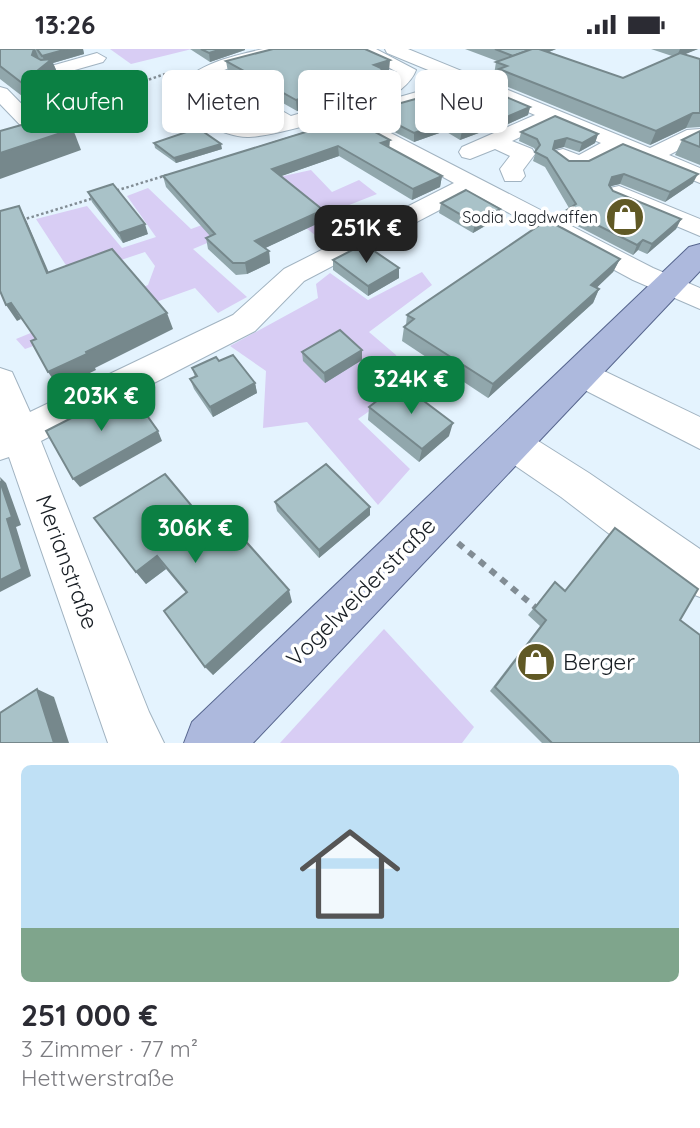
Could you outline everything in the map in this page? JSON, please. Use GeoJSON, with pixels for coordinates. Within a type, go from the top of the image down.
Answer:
{"type":"FeatureCollection","features":[{"type":"Feature","properties":{"kind":"main road","name":"Vogelweiderstraße"},"geometry":{"type":"LineString","coordinates":[[213,743],[581,373],[690,279]]}},
{"type":"Feature","properties":{"kind":"street"},"geometry":{"type":"LineString","coordinates":[[211,70],[284,49]]}},
{"type":"Feature","properties":{"kind":"street"},"geometry":{"type":"LineString","coordinates":[[284,124],[375,97],[404,78],[407,70],[400,65],[363,49]]}},
{"type":"Feature","properties":{"kind":"street"},"geometry":{"type":"LineString","coordinates":[[393,49],[452,70]]}},
{"type":"Feature","properties":{"kind":"street"},"geometry":{"type":"LineString","coordinates":[[57,70],[97,58]]}},
{"type":"Feature","properties":{"kind":"street"},"geometry":{"type":"LineString","coordinates":[[0,146],[40,134],[2,88]]}},
{"type":"Feature","properties":{"kind":"street"},"geometry":{"type":"LineString","coordinates":[[508,95],[700,176]]}},
{"type":"Feature","properties":{"kind":"street"},"geometry":{"type":"LineString","coordinates":[[470,152],[551,115]]}},
{"type":"Feature","properties":{"kind":"street"},"geometry":{"type":"LineString","coordinates":[[284,120],[289,123]]}},
{"type":"Feature","properties":{"kind":"street"},"geometry":{"type":"LineString","coordinates":[[241,152],[302,133]]}},
{"type":"Feature","properties":{"kind":"street"},"geometry":{"type":"LineString","coordinates":[[377,133],[643,274],[690,279]]}},
{"type":"Feature","properties":{"kind":"street"},"geometry":{"type":"LineString","coordinates":[[656,158],[697,137]]}},
{"type":"Feature","properties":{"kind":"street"},"geometry":{"type":"LineString","coordinates":[[10,439],[244,323],[294,275],[477,188],[525,177],[512,169],[524,154],[495,141]]}},
{"type":"Feature","properties":{"kind":"street"},"geometry":{"type":"LineString","coordinates":[[563,156],[579,164],[618,142]]}},
{"type":"Feature","properties":{"kind":"street"},"geometry":{"type":"LineString","coordinates":[[620,193],[700,228]]}},
{"type":"Feature","properties":{"kind":"street"},"geometry":{"type":"LineString","coordinates":[[581,373],[700,434]]}},
{"type":"Feature","properties":{"kind":"street","name":"Merianstraße"},"geometry":{"type":"LineString","coordinates":[[0,381],[10,439],[137,743]]}},
{"type":"Feature","properties":{"kind":"street"},"geometry":{"type":"LineString","coordinates":[[511,443],[575,485],[700,575]]}},
{"type":"Feature","properties":{"kind":"path"},"geometry":{"type":"LineString","coordinates":[[13,223],[172,174]]}},
{"type":"Feature","properties":{"kind":"path"},"geometry":{"type":"LineString","coordinates":[[457,542],[535,607]]}},
{"type":"Feature","properties":{"kind":"shaded area"},"geometry":{"type":"Polygon","coordinates":[[[110,49],[192,49],[131,64],[110,49]]]}},
{"type":"Feature","properties":{"kind":"shaded area"},"geometry":{"type":"Polygon","coordinates":[[[311,170],[332,192],[359,180],[377,194],[329,213],[355,230],[325,243],[272,201],[279,177],[311,170]]]}},
{"type":"Feature","properties":{"kind":"shaded area"},"geometry":{"type":"Polygon","coordinates":[[[148,188],[191,229],[238,212],[245,227],[193,249],[247,297],[218,313],[195,288],[25,349],[16,339],[148,285],[155,266],[145,252],[73,276],[36,219],[87,206],[122,248],[156,237],[127,196],[148,188]]]}},
{"type":"Feature","properties":{"kind":"shaded area"},"geometry":{"type":"Polygon","coordinates":[[[422,272],[432,285],[369,332],[396,355],[407,385],[358,419],[410,469],[378,505],[307,422],[263,428],[266,371],[230,346],[318,298],[316,284],[330,273],[368,300],[422,272]]]}},
{"type":"Feature","properties":{"kind":"shaded area"},"geometry":{"type":"Polygon","coordinates":[[[384,629],[474,727],[462,743],[280,743],[384,629]]]}},
{"type":"Feature","properties":{"kind":"building"},"geometry":{"type":"Polygon","coordinates":[[[0,49],[34,49],[32,55],[41,60],[52,59],[38,70],[21,70],[21,82],[0,66],[0,49]]]}},
{"type":"Feature","properties":{"kind":"building"},"geometry":{"type":"Polygon","coordinates":[[[37,49],[67,49],[42,56],[37,49]]]}},
{"type":"Feature","properties":{"kind":"building"},"geometry":{"type":"Polygon","coordinates":[[[201,49],[222,49],[209,53],[201,49]]]}},
{"type":"Feature","properties":{"kind":"building"},"geometry":{"type":"Polygon","coordinates":[[[273,49],[365,49],[390,60],[374,65],[381,70],[298,70],[296,100],[284,93],[284,70],[242,70],[226,61],[273,49]]]}},
{"type":"Feature","properties":{"kind":"building"},"geometry":{"type":"Polygon","coordinates":[[[495,49],[532,49],[513,56],[495,49]]]}},
{"type":"Feature","properties":{"kind":"building"},"geometry":{"type":"Polygon","coordinates":[[[539,49],[623,78],[680,53],[700,59],[700,113],[693,113],[656,131],[508,73],[508,70],[499,69],[507,66],[496,62],[539,49]]]}},
{"type":"Feature","properties":{"kind":"building"},"geometry":{"type":"Polygon","coordinates":[[[508,98],[530,107],[508,116],[508,98]]]}},
{"type":"Feature","properties":{"kind":"building"},"geometry":{"type":"Polygon","coordinates":[[[415,99],[415,133],[401,126],[401,103],[415,99]]]}},
{"type":"Feature","properties":{"kind":"building"},"geometry":{"type":"Polygon","coordinates":[[[555,116],[598,134],[582,143],[567,138],[555,141],[553,149],[569,161],[589,161],[623,144],[698,174],[670,192],[624,174],[612,177],[609,185],[613,191],[681,219],[652,244],[643,240],[637,245],[567,210],[576,204],[547,158],[535,152],[540,145],[537,139],[521,132],[555,116]]]}},
{"type":"Feature","properties":{"kind":"building"},"geometry":{"type":"Polygon","coordinates":[[[21,125],[21,133],[61,133],[0,153],[0,131],[21,125]]]}},
{"type":"Feature","properties":{"kind":"building"},"geometry":{"type":"Polygon","coordinates":[[[700,131],[700,147],[682,140],[700,131]]]}},
{"type":"Feature","properties":{"kind":"building"},"geometry":{"type":"Polygon","coordinates":[[[183,133],[205,133],[221,144],[174,158],[154,143],[183,133]]]}},
{"type":"Feature","properties":{"kind":"building"},"geometry":{"type":"Polygon","coordinates":[[[303,133],[377,133],[390,140],[381,143],[442,176],[413,189],[338,146],[272,169],[323,210],[255,241],[269,251],[245,263],[233,263],[206,238],[215,234],[163,176],[303,133]]]}},
{"type":"Feature","properties":{"kind":"building"},"geometry":{"type":"Polygon","coordinates":[[[113,184],[145,224],[119,233],[88,192],[113,184]]]}},
{"type":"Feature","properties":{"kind":"building"},"geometry":{"type":"Polygon","coordinates":[[[466,190],[500,209],[475,223],[441,203],[466,190]]]}},
{"type":"Feature","properties":{"kind":"building"},"geometry":{"type":"Polygon","coordinates":[[[19,206],[47,273],[112,249],[167,313],[48,372],[31,341],[36,339],[11,303],[6,305],[0,291],[0,211],[19,206]]]}},
{"type":"Feature","properties":{"kind":"building"},"geometry":{"type":"Polygon","coordinates":[[[547,220],[620,259],[591,285],[599,289],[493,384],[404,327],[414,319],[407,315],[547,220]]]}},
{"type":"Feature","properties":{"kind":"building"},"geometry":{"type":"Polygon","coordinates":[[[364,244],[399,268],[368,286],[333,260],[364,244]]]}},
{"type":"Feature","properties":{"kind":"building"},"geometry":{"type":"Polygon","coordinates":[[[340,330],[362,350],[324,373],[302,352],[340,330]]]}},
{"type":"Feature","properties":{"kind":"building"},"geometry":{"type":"Polygon","coordinates":[[[233,355],[255,383],[210,407],[190,379],[197,376],[192,368],[216,357],[219,361],[233,355]]]}},
{"type":"Feature","properties":{"kind":"building"},"geometry":{"type":"Polygon","coordinates":[[[400,383],[453,423],[422,449],[369,407],[400,383]]]}},
{"type":"Feature","properties":{"kind":"building"},"geometry":{"type":"Polygon","coordinates":[[[128,389],[158,431],[73,479],[46,431],[128,389]]]}},
{"type":"Feature","properties":{"kind":"building"},"geometry":{"type":"Polygon","coordinates":[[[326,464],[370,507],[319,550],[275,502],[326,464]]]}},
{"type":"Feature","properties":{"kind":"building"},"geometry":{"type":"Polygon","coordinates":[[[165,474],[211,529],[225,518],[289,590],[205,667],[164,611],[187,592],[157,556],[136,572],[94,518],[165,474]]]}},
{"type":"Feature","properties":{"kind":"building"},"geometry":{"type":"Polygon","coordinates":[[[0,481],[12,517],[7,519],[22,569],[0,580],[0,481]]]}},
{"type":"Feature","properties":{"kind":"building"},"geometry":{"type":"Polygon","coordinates":[[[615,528],[698,589],[680,620],[700,635],[700,743],[552,743],[495,687],[546,620],[534,609],[555,582],[565,591],[615,528]]]}},
{"type":"Feature","properties":{"kind":"building"},"geometry":{"type":"Polygon","coordinates":[[[37,689],[54,743],[0,743],[0,713],[37,689]]]}},
{"type":"Feature","properties":{"kind":"place","name":"Sodia Jagdwaffen"},"geometry":{"type":"Point","coordinates":[625,217]}},
{"type":"Feature","properties":{"kind":"place","name":"Berger"},"geometry":{"type":"Point","coordinates":[536,662]}}]}
